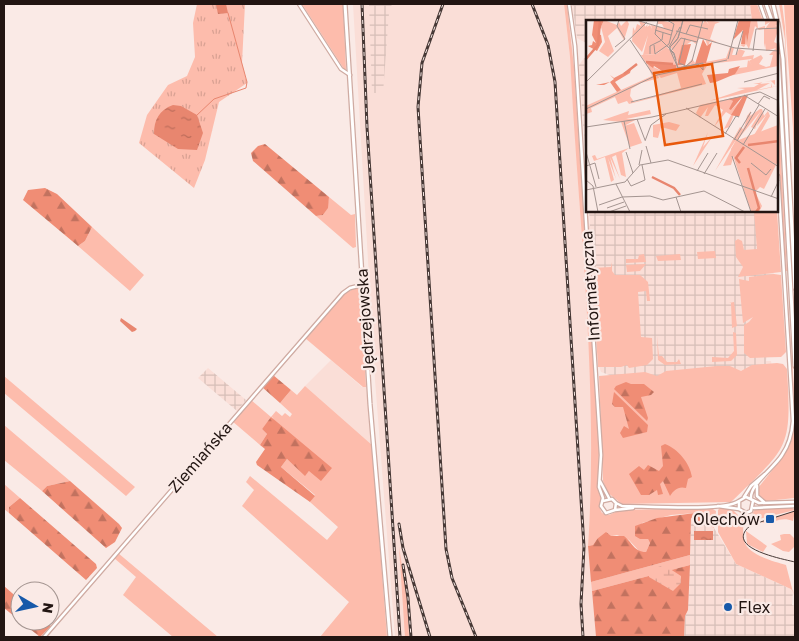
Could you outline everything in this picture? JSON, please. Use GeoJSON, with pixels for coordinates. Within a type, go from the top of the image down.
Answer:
{"type":"FeatureCollection","features":[{"type":"Feature","properties":{"kind":"street"},"geometry":{"type":"LineString","coordinates":[[299,4],[341,68],[350,75]]}},
{"type":"Feature","properties":{"kind":"street","name":"Jędrzejowska"},"geometry":{"type":"LineString","coordinates":[[345,4],[362,285],[390,637]]}},
{"type":"Feature","properties":{"kind":"street","name":"Informatyczna"},"geometry":{"type":"LineString","coordinates":[[569,4],[577,73],[600,446],[600,479],[603,501]]}},
{"type":"Feature","properties":{"kind":"street"},"geometry":{"type":"LineString","coordinates":[[760,4],[766,20]]}},
{"type":"Feature","properties":{"kind":"street"},"geometry":{"type":"LineString","coordinates":[[769,4],[772,20]]}},
{"type":"Feature","properties":{"kind":"street"},"geometry":{"type":"LineString","coordinates":[[769,4],[777,20]]}},
{"type":"Feature","properties":{"kind":"street"},"geometry":{"type":"LineString","coordinates":[[779,29],[783,59],[795,288]]}},
{"type":"Feature","properties":{"kind":"street"},"geometry":{"type":"LineString","coordinates":[[779,73],[795,366]]}},
{"type":"Feature","properties":{"kind":"street"},"geometry":{"type":"LineString","coordinates":[[753,509],[752,491],[786,448],[792,421],[779,194]]}},
{"type":"Feature","properties":{"kind":"street","name":"Ziemiańska"},"geometry":{"type":"LineString","coordinates":[[44,637],[341,295],[350,288],[362,285]]}},
{"type":"Feature","properties":{"kind":"street"},"geometry":{"type":"LineString","coordinates":[[714,506],[739,501],[753,484],[766,473]]}},
{"type":"Feature","properties":{"kind":"street","name":"Informatyczna"},"geometry":{"type":"LineString","coordinates":[[600,479],[610,498],[616,503]]}},
{"type":"Feature","properties":{"kind":"street"},"geometry":{"type":"LineString","coordinates":[[758,483],[757,496],[765,502]]}},
{"type":"Feature","properties":{"kind":"street"},"geometry":{"type":"LineString","coordinates":[[610,498],[603,501],[601,507],[604,512],[611,513],[615,510],[642,507]]}},
{"type":"Feature","properties":{"kind":"street"},"geometry":{"type":"LineString","coordinates":[[743,498],[765,502],[795,502]]}},
{"type":"Feature","properties":{"kind":"street"},"geometry":{"type":"LineString","coordinates":[[739,501],[740,509]]}},
{"type":"Feature","properties":{"kind":"street"},"geometry":{"type":"LineString","coordinates":[[615,510],[616,503],[622,506],[642,507],[714,506],[740,509],[746,513],[761,506],[795,506]]}},
{"type":"Feature","properties":{"kind":"shaded area"},"geometry":{"type":"Polygon","coordinates":[[[353,4],[564,4],[570,57],[592,396],[593,457],[588,546],[596,637],[395,637],[375,380],[353,4]]]}},
{"type":"Feature","properties":{"kind":"shaded area"},"geometry":{"type":"Polygon","coordinates":[[[369,4],[392,4],[389,13],[383,93],[372,93],[369,4]]]}},
{"type":"Feature","properties":{"kind":"shaded area"},"geometry":{"type":"Polygon","coordinates":[[[572,4],[750,4],[752,20],[586,20],[586,43],[577,38],[572,4]]]}},
{"type":"Feature","properties":{"kind":"shaded area"},"geometry":{"type":"Polygon","coordinates":[[[586,58],[586,165],[579,65],[586,58]]]}},
{"type":"Feature","properties":{"kind":"shaded area"},"geometry":{"type":"Polygon","coordinates":[[[589,212],[770,212],[776,314],[766,361],[771,361],[784,437],[601,372],[599,366],[589,212]]]}},
{"type":"Feature","properties":{"kind":"shaded area"},"geometry":{"type":"Polygon","coordinates":[[[331,360],[362,387],[366,387],[372,445],[305,386],[331,360]]]}},
{"type":"Feature","properties":{"kind":"shaded area"},"geometry":{"type":"Polygon","coordinates":[[[208,368],[246,400],[237,411],[198,378],[208,368]]]}},
{"type":"Feature","properties":{"kind":"shaded area"},"geometry":{"type":"Polygon","coordinates":[[[691,518],[714,528],[736,564],[793,590],[792,605],[795,606],[795,637],[684,637],[685,616],[688,610],[691,518]]]}},
{"type":"Feature","properties":{"kind":"green space"},"geometry":{"type":"Polygon","coordinates":[[[197,4],[245,4],[242,63],[247,83],[219,102],[205,160],[194,188],[139,143],[147,115],[168,85],[187,76],[195,57],[193,23],[197,4]]]}},
{"type":"Feature","properties":{"kind":"green space"},"geometry":{"type":"Polygon","coordinates":[[[302,4],[343,4],[346,69],[344,69],[302,4]]]}},
{"type":"Feature","properties":{"kind":"green space"},"geometry":{"type":"Polygon","coordinates":[[[564,4],[567,4],[574,67],[599,452],[598,485],[601,498],[600,509],[602,513],[609,515],[620,510],[711,508],[716,511],[714,528],[704,523],[707,523],[707,515],[701,513],[698,516],[695,513],[671,515],[642,523],[640,539],[648,539],[650,543],[646,552],[640,552],[629,540],[617,535],[597,539],[593,545],[588,546],[591,485],[589,362],[570,57],[564,4]]]}},
{"type":"Feature","properties":{"kind":"green space"},"geometry":{"type":"Polygon","coordinates":[[[750,4],[757,4],[763,20],[752,20],[750,4]]]}},
{"type":"Feature","properties":{"kind":"green space"},"geometry":{"type":"Polygon","coordinates":[[[779,4],[782,4],[785,27],[795,250],[785,40],[779,4]]]}},
{"type":"Feature","properties":{"kind":"green space"},"geometry":{"type":"Polygon","coordinates":[[[784,4],[795,4],[795,194],[793,128],[784,4]]]}},
{"type":"Feature","properties":{"kind":"green space"},"geometry":{"type":"Polygon","coordinates":[[[779,41],[780,50],[791,271],[779,50],[779,41]]]}},
{"type":"Feature","properties":{"kind":"green space"},"geometry":{"type":"Polygon","coordinates":[[[779,121],[787,271],[779,162],[779,121]]]}},
{"type":"Feature","properties":{"kind":"green space"},"geometry":{"type":"Polygon","coordinates":[[[265,144],[329,197],[328,208],[323,215],[316,216],[253,161],[251,153],[258,146],[265,144]]]}},
{"type":"Feature","properties":{"kind":"green space"},"geometry":{"type":"Polygon","coordinates":[[[45,188],[57,194],[92,227],[85,241],[78,246],[23,200],[28,190],[45,188]]]}},
{"type":"Feature","properties":{"kind":"green space"},"geometry":{"type":"Polygon","coordinates":[[[329,197],[351,215],[355,214],[356,247],[353,248],[316,216],[323,215],[327,209],[329,197]]]}},
{"type":"Feature","properties":{"kind":"green space"},"geometry":{"type":"Polygon","coordinates":[[[588,212],[593,268],[611,267],[612,262],[612,271],[615,275],[640,275],[648,282],[650,301],[647,301],[646,291],[638,292],[641,337],[652,338],[653,359],[647,365],[629,368],[627,365],[621,367],[598,367],[588,212]]]}},
{"type":"Feature","properties":{"kind":"green space"},"geometry":{"type":"Polygon","coordinates":[[[754,212],[777,212],[781,272],[738,277],[743,267],[736,257],[735,241],[738,239],[742,241],[744,250],[757,249],[754,212]]]}},
{"type":"Feature","properties":{"kind":"green space"},"geometry":{"type":"Polygon","coordinates":[[[92,227],[144,275],[130,291],[78,246],[85,241],[92,227]]]}},
{"type":"Feature","properties":{"kind":"green space"},"geometry":{"type":"Polygon","coordinates":[[[715,251],[716,258],[698,259],[697,252],[715,251]]]}},
{"type":"Feature","properties":{"kind":"green space"},"geometry":{"type":"Polygon","coordinates":[[[644,254],[646,262],[626,263],[626,259],[638,259],[639,255],[644,254]]]}},
{"type":"Feature","properties":{"kind":"green space"},"geometry":{"type":"Polygon","coordinates":[[[680,254],[681,260],[658,261],[656,256],[680,254]]]}},
{"type":"Feature","properties":{"kind":"green space"},"geometry":{"type":"Polygon","coordinates":[[[646,264],[640,271],[627,272],[626,265],[646,264]]]}},
{"type":"Feature","properties":{"kind":"green space"},"geometry":{"type":"Polygon","coordinates":[[[781,275],[786,352],[781,357],[750,358],[744,353],[744,325],[753,317],[743,323],[739,279],[749,281],[749,277],[781,275]]]}},
{"type":"Feature","properties":{"kind":"green space"},"geometry":{"type":"Polygon","coordinates":[[[786,275],[795,402],[795,498],[766,501],[759,495],[758,488],[785,454],[794,426],[786,275]]]}},
{"type":"Feature","properties":{"kind":"green space"},"geometry":{"type":"Polygon","coordinates":[[[359,288],[361,293],[366,387],[363,387],[305,338],[344,294],[359,288]]]}},
{"type":"Feature","properties":{"kind":"green space"},"geometry":{"type":"Polygon","coordinates":[[[734,302],[737,326],[732,328],[731,303],[729,303],[734,302]]]}},
{"type":"Feature","properties":{"kind":"green space"},"geometry":{"type":"Polygon","coordinates":[[[733,332],[736,333],[737,355],[731,361],[712,362],[712,357],[728,358],[734,351],[733,332]]]}},
{"type":"Feature","properties":{"kind":"green space"},"geometry":{"type":"Polygon","coordinates":[[[657,336],[659,356],[662,356],[667,362],[677,362],[679,359],[681,364],[665,365],[658,360],[657,336]]]}},
{"type":"Feature","properties":{"kind":"green space"},"geometry":{"type":"Polygon","coordinates":[[[783,364],[787,369],[787,432],[775,457],[731,502],[622,504],[608,493],[603,481],[599,376],[645,372],[657,376],[666,371],[717,366],[730,366],[741,371],[752,365],[783,364]]]}},
{"type":"Feature","properties":{"kind":"green space"},"geometry":{"type":"Polygon","coordinates":[[[273,375],[291,390],[280,403],[262,387],[273,375]]]}},
{"type":"Feature","properties":{"kind":"green space"},"geometry":{"type":"Polygon","coordinates":[[[4,376],[135,487],[126,496],[4,393],[4,376]]]}},
{"type":"Feature","properties":{"kind":"green space"},"geometry":{"type":"Polygon","coordinates":[[[626,382],[644,384],[654,392],[651,395],[641,397],[648,418],[647,421],[614,389],[616,386],[626,382]]]}},
{"type":"Feature","properties":{"kind":"green space"},"geometry":{"type":"Polygon","coordinates":[[[305,386],[372,445],[387,637],[320,637],[349,602],[242,506],[254,490],[246,482],[250,476],[327,540],[338,527],[310,502],[315,495],[281,467],[287,459],[305,475],[309,471],[272,417],[262,429],[267,434],[260,445],[232,421],[251,400],[271,417],[276,411],[282,416],[285,413],[290,417],[292,414],[280,403],[291,390],[297,395],[305,386]]]}},
{"type":"Feature","properties":{"kind":"green space"},"geometry":{"type":"Polygon","coordinates":[[[614,392],[648,425],[647,432],[623,438],[620,433],[624,426],[629,429],[623,407],[615,407],[612,404],[614,392]]]}},
{"type":"Feature","properties":{"kind":"green space"},"geometry":{"type":"Polygon","coordinates":[[[271,417],[332,468],[321,481],[309,471],[305,476],[287,459],[281,467],[315,496],[310,502],[257,465],[256,462],[265,449],[260,445],[267,434],[262,429],[271,417]]]}},
{"type":"Feature","properties":{"kind":"green space"},"geometry":{"type":"Polygon","coordinates":[[[4,425],[70,481],[47,486],[42,491],[4,460],[4,425]]]}},
{"type":"Feature","properties":{"kind":"green space"},"geometry":{"type":"Polygon","coordinates":[[[665,444],[683,457],[692,477],[688,479],[686,488],[676,489],[670,496],[663,481],[660,484],[663,494],[658,495],[657,490],[649,495],[641,495],[629,474],[639,466],[644,470],[648,465],[659,471],[663,466],[661,446],[665,444]]]}},
{"type":"Feature","properties":{"kind":"green space"},"geometry":{"type":"Polygon","coordinates":[[[70,481],[122,528],[115,542],[106,548],[42,491],[47,486],[70,481]]]}},
{"type":"Feature","properties":{"kind":"green space"},"geometry":{"type":"Polygon","coordinates":[[[4,484],[20,498],[9,507],[9,513],[4,509],[4,484]]]}},
{"type":"Feature","properties":{"kind":"green space"},"geometry":{"type":"Polygon","coordinates":[[[20,498],[96,564],[97,568],[86,580],[9,513],[9,507],[20,498]]]}},
{"type":"Feature","properties":{"kind":"green space"},"geometry":{"type":"Polygon","coordinates":[[[720,508],[731,508],[743,520],[743,538],[750,550],[761,557],[786,565],[792,590],[736,564],[718,532],[718,510],[720,508]]]}},
{"type":"Feature","properties":{"kind":"green space"},"geometry":{"type":"Polygon","coordinates":[[[792,508],[795,510],[755,520],[750,518],[755,509],[792,508]]]}},
{"type":"Feature","properties":{"kind":"green space"},"geometry":{"type":"Polygon","coordinates":[[[795,511],[793,521],[784,519],[769,523],[761,522],[795,511]]]}},
{"type":"Feature","properties":{"kind":"green space"},"geometry":{"type":"Polygon","coordinates":[[[695,513],[698,516],[701,513],[707,515],[709,520],[704,523],[691,518],[690,555],[591,582],[588,546],[593,545],[606,532],[611,536],[624,536],[636,549],[646,552],[650,543],[648,539],[640,539],[635,536],[635,526],[657,518],[695,513]]]}},
{"type":"Feature","properties":{"kind":"green space"},"geometry":{"type":"Polygon","coordinates":[[[746,531],[767,546],[763,552],[747,544],[746,531]]]}},
{"type":"Feature","properties":{"kind":"green space"},"geometry":{"type":"Polygon","coordinates":[[[790,534],[795,539],[795,546],[789,552],[783,551],[771,544],[781,540],[780,535],[790,534]]]}},
{"type":"Feature","properties":{"kind":"green space"},"geometry":{"type":"Polygon","coordinates":[[[399,547],[407,597],[409,637],[405,637],[399,547]]]}},
{"type":"Feature","properties":{"kind":"green space"},"geometry":{"type":"Polygon","coordinates":[[[118,553],[218,637],[173,637],[123,595],[136,577],[114,558],[118,553]]]}},
{"type":"Feature","properties":{"kind":"green space"},"geometry":{"type":"Polygon","coordinates":[[[690,555],[690,565],[592,591],[591,582],[690,555]]]}},
{"type":"Feature","properties":{"kind":"green space"},"geometry":{"type":"Polygon","coordinates":[[[664,565],[681,576],[681,583],[673,591],[649,577],[649,570],[664,565]]]}},
{"type":"Feature","properties":{"kind":"green space"},"geometry":{"type":"Polygon","coordinates":[[[690,565],[688,610],[685,616],[684,637],[596,637],[592,591],[690,565]]]}},
{"type":"Feature","properties":{"kind":"green space"},"geometry":{"type":"Polygon","coordinates":[[[4,586],[10,591],[10,613],[4,608],[4,586]]]}},
{"type":"Feature","properties":{"kind":"green space"},"geometry":{"type":"Polygon","coordinates":[[[32,631],[46,631],[40,637],[32,631]]]}},
{"type":"Feature","properties":{"kind":"water"},"geometry":{"type":"Polygon","coordinates":[[[216,4],[226,4],[228,13],[218,14],[216,4]]]}},
{"type":"Feature","properties":{"kind":"water"},"geometry":{"type":"Polygon","coordinates":[[[173,105],[181,106],[197,115],[203,133],[197,150],[178,149],[154,134],[158,116],[173,105]]]}},
{"type":"Feature","properties":{"kind":"water"},"geometry":{"type":"Polygon","coordinates":[[[121,318],[137,329],[132,332],[120,321],[121,318]]]}},
{"type":"Feature","properties":{"kind":"water"},"geometry":{"type":"Polygon","coordinates":[[[694,531],[713,531],[713,540],[694,540],[694,531]]]}},
{"type":"Feature","properties":{"kind":"waterway"},"geometry":{"type":"LineString","coordinates":[[196,116],[214,99],[246,88],[247,82],[228,13]]}},
{"type":"Feature","properties":{"kind":"tram line"},"geometry":{"type":"LineString","coordinates":[[795,511],[751,525],[744,533],[744,540],[749,546],[768,555],[795,562]]}},
{"type":"Feature","properties":{"kind":"railway"},"geometry":{"type":"LineString","coordinates":[[362,4],[367,127],[400,637]]}},
{"type":"Feature","properties":{"kind":"railway"},"geometry":{"type":"LineString","coordinates":[[443,4],[422,63],[418,107],[446,549],[452,578],[476,637]]}},
{"type":"Feature","properties":{"kind":"railway"},"geometry":{"type":"LineString","coordinates":[[532,4],[548,45],[555,82],[584,547],[581,604],[583,637]]}},
{"type":"Feature","properties":{"kind":"railway"},"geometry":{"type":"LineString","coordinates":[[399,524],[403,548],[430,637]]}},
{"type":"Feature","properties":{"kind":"railway"},"geometry":{"type":"LineString","coordinates":[[403,565],[411,637]]}},
{"type":"Feature","properties":{"kind":"place","name":"Olechów"},"geometry":{"type":"Point","coordinates":[770,519]}},
{"type":"Feature","properties":{"kind":"place","name":"Flex"},"geometry":{"type":"Point","coordinates":[728,607]}}]}
